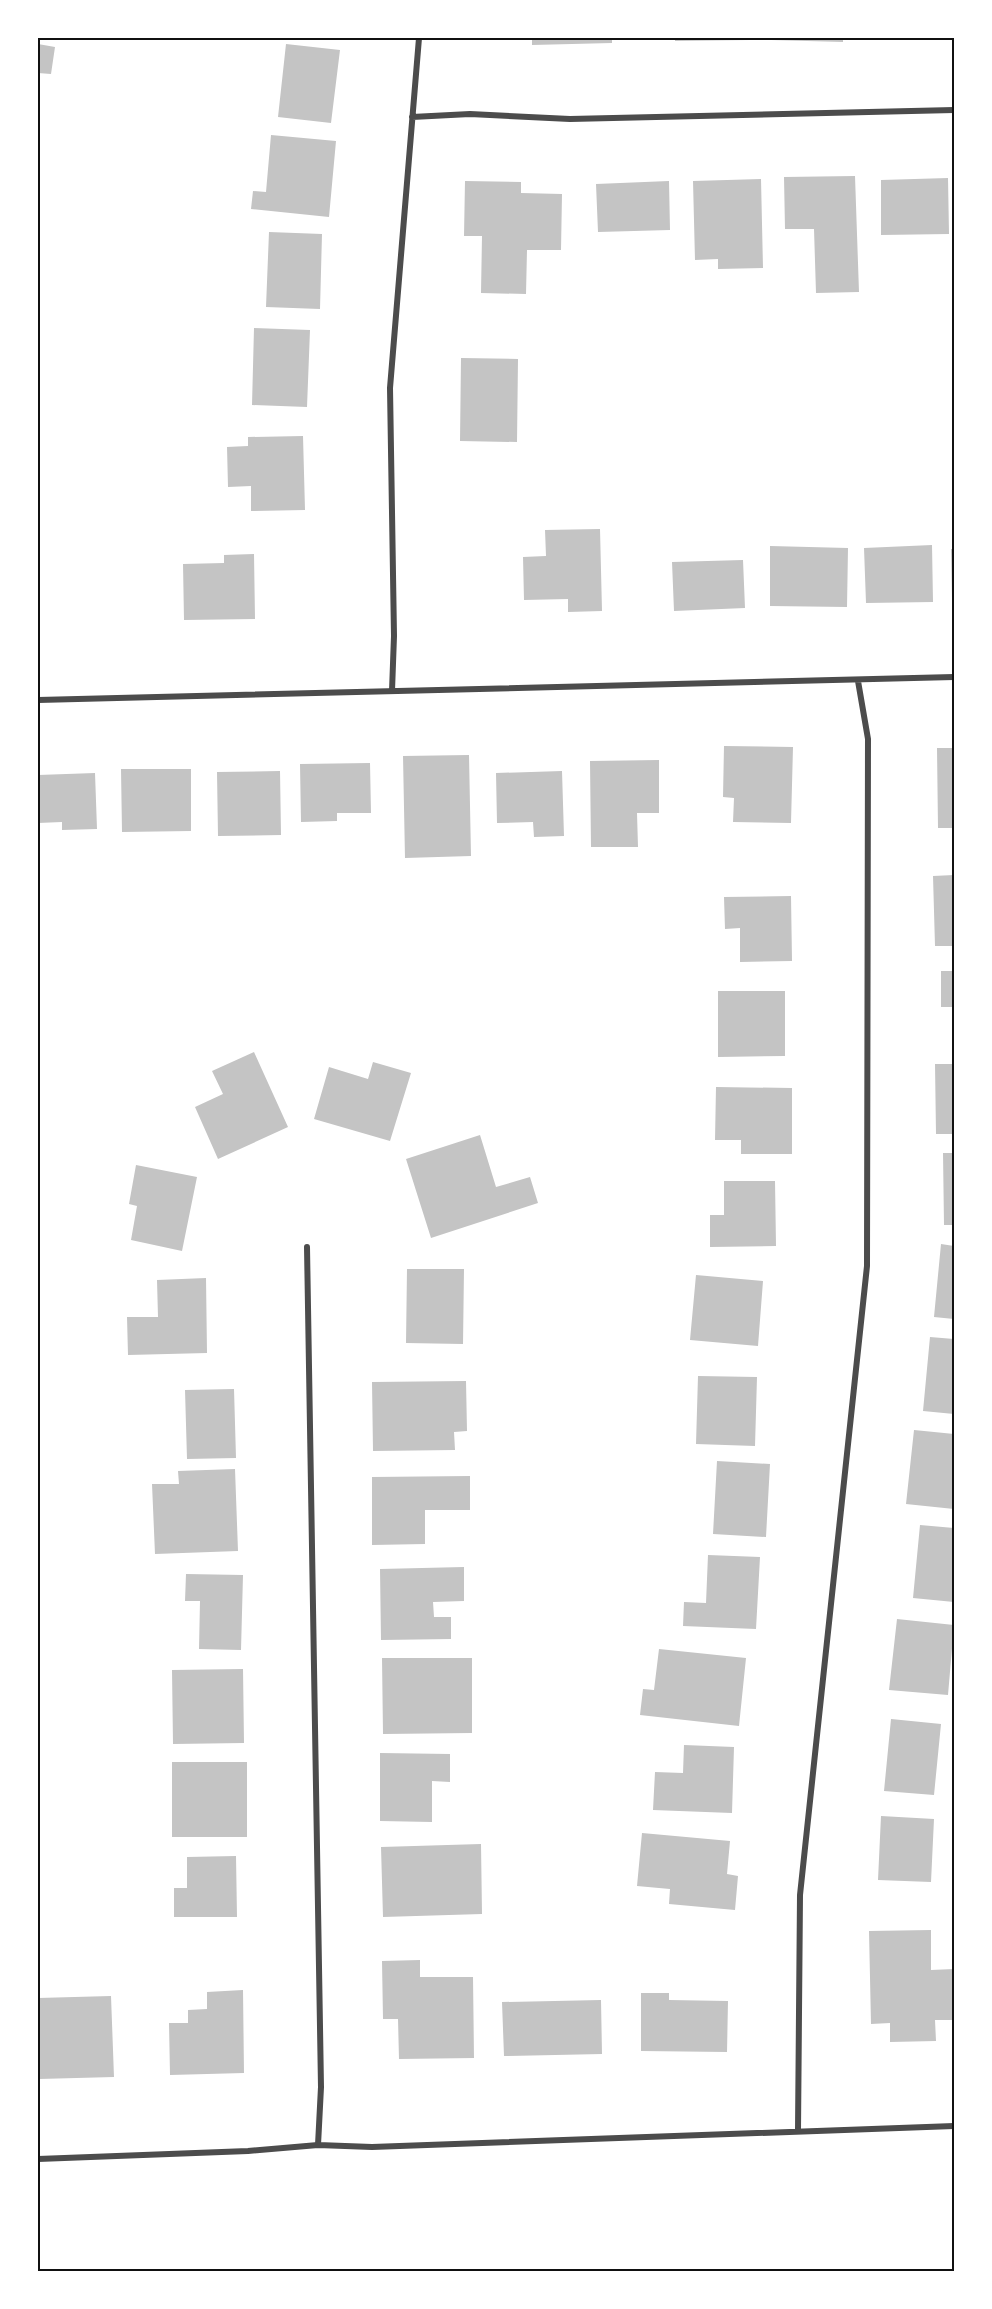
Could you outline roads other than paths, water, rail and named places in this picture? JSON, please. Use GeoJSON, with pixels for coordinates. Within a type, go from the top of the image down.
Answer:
{"type":"FeatureCollection","features":[{"type":"Feature","properties":{"kind":"street"},"geometry":{"type":"LineString","coordinates":[[392,691],[394,636],[390,388],[419,38]]}},
{"type":"Feature","properties":{"kind":"street"},"geometry":{"type":"LineString","coordinates":[[412,117],[470,114],[570,119],[954,110]]}},
{"type":"Feature","properties":{"kind":"street"},"geometry":{"type":"LineString","coordinates":[[38,700],[954,677]]}},
{"type":"Feature","properties":{"kind":"street"},"geometry":{"type":"LineString","coordinates":[[798,2131],[800,1896],[867,1266],[868,739],[858,681]]}},
{"type":"Feature","properties":{"kind":"street"},"geometry":{"type":"LineString","coordinates":[[307,1247],[321,2087],[318,2145]]}},
{"type":"Feature","properties":{"kind":"street"},"geometry":{"type":"LineString","coordinates":[[38,2159],[248,2151],[318,2145],[384,2146],[954,2126]]}}]}
